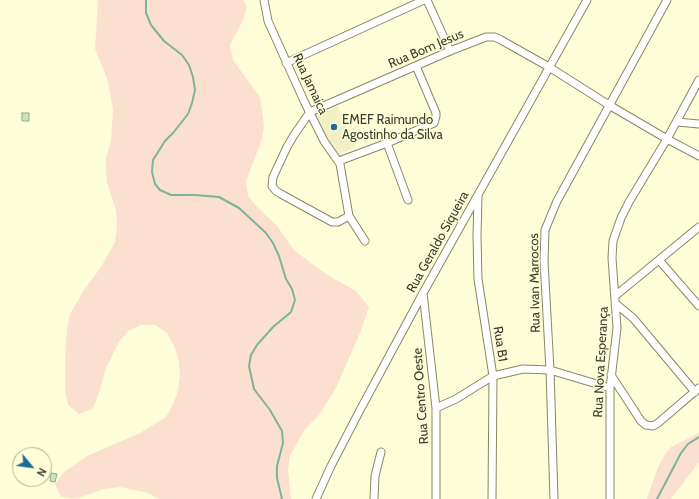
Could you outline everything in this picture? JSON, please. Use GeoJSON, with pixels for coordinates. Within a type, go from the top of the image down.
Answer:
{"type":"FeatureCollection","features":[{"type":"Feature","properties":{"kind":"street","name":"Rua Jamaica"},"geometry":{"type":"LineString","coordinates":[[265,0],[268,21],[286,63],[324,141],[339,160],[344,180],[349,216],[365,241]]}},
{"type":"Feature","properties":{"kind":"street"},"geometry":{"type":"LineString","coordinates":[[286,63],[408,3],[425,0],[450,51]]}},
{"type":"Feature","properties":{"kind":"street","name":"Rua Geraldo Siqueira"},"geometry":{"type":"LineString","coordinates":[[316,499],[358,412],[586,0]]}},
{"type":"Feature","properties":{"kind":"street","name":"Rua Ivan Marrocos"},"geometry":{"type":"LineString","coordinates":[[554,499],[550,370],[544,261],[545,230],[557,200],[667,0]]}},
{"type":"Feature","properties":{"kind":"street","name":"Rua Bom Jesus"},"geometry":{"type":"LineString","coordinates":[[310,112],[450,51],[486,37],[495,37],[549,67],[667,139],[699,156]]}},
{"type":"Feature","properties":{"kind":"street"},"geometry":{"type":"LineString","coordinates":[[339,160],[387,143],[432,124],[436,119],[436,113],[416,66]]}},
{"type":"Feature","properties":{"kind":"street","name":"Rua Nova Esperança"},"geometry":{"type":"LineString","coordinates":[[610,499],[610,388],[617,328],[612,258],[616,230],[629,202],[667,139],[699,80]]}},
{"type":"Feature","properties":{"kind":"street"},"geometry":{"type":"LineString","coordinates":[[310,112],[287,147],[273,177],[272,186],[276,191],[332,222],[338,222],[349,216]]}},
{"type":"Feature","properties":{"kind":"street"},"geometry":{"type":"LineString","coordinates":[[676,122],[699,124]]}},
{"type":"Feature","properties":{"kind":"street"},"geometry":{"type":"LineString","coordinates":[[387,143],[408,200]]}},
{"type":"Feature","properties":{"kind":"street","name":"Rua B1"},"geometry":{"type":"LineString","coordinates":[[478,194],[478,279],[493,376],[492,499]]}},
{"type":"Feature","properties":{"kind":"street"},"geometry":{"type":"LineString","coordinates":[[615,296],[699,226]]}},
{"type":"Feature","properties":{"kind":"street"},"geometry":{"type":"LineString","coordinates":[[659,260],[699,306]]}},
{"type":"Feature","properties":{"kind":"street","name":"Rua Centro Oeste"},"geometry":{"type":"LineString","coordinates":[[424,293],[436,408],[436,499]]}},
{"type":"Feature","properties":{"kind":"street"},"geometry":{"type":"LineString","coordinates":[[611,375],[641,421],[646,425],[652,426],[658,423],[697,390],[633,318],[616,304]]}},
{"type":"Feature","properties":{"kind":"street"},"geometry":{"type":"LineString","coordinates":[[436,408],[456,399],[493,376],[523,369],[550,370],[610,388]]}},
{"type":"Feature","properties":{"kind":"street"},"geometry":{"type":"LineString","coordinates":[[374,499],[375,476],[382,452]]}},
{"type":"Feature","properties":{"kind":"shaded area"},"geometry":{"type":"Polygon","coordinates":[[[98,0],[243,0],[247,6],[243,20],[230,45],[233,60],[260,97],[264,126],[262,139],[246,181],[248,196],[277,226],[295,251],[326,274],[356,291],[369,307],[362,328],[336,388],[319,415],[304,430],[290,456],[288,470],[291,499],[159,499],[148,493],[120,487],[104,489],[76,499],[61,497],[55,484],[64,472],[87,456],[140,433],[166,417],[178,391],[180,376],[179,362],[175,348],[167,333],[155,325],[141,325],[128,331],[119,342],[106,368],[98,396],[92,409],[79,414],[68,405],[65,390],[65,359],[67,329],[70,314],[84,290],[101,267],[115,242],[117,227],[116,210],[107,183],[106,168],[106,158],[111,140],[113,109],[107,78],[95,49],[98,0]]]}},
{"type":"Feature","properties":{"kind":"shaded area","name":"EMEF Raimundo Agostinho da Silva"},"geometry":{"type":"Polygon","coordinates":[[[338,106],[356,147],[339,154],[328,141],[315,114],[338,106]]]}},
{"type":"Feature","properties":{"kind":"shaded area"},"geometry":{"type":"Polygon","coordinates":[[[699,433],[699,462],[671,499],[647,499],[658,467],[671,447],[699,433]]]}},
{"type":"Feature","properties":{"kind":"building"},"geometry":{"type":"Polygon","coordinates":[[[22,113],[29,113],[29,121],[22,121],[22,113]]]}},
{"type":"Feature","properties":{"kind":"building"},"geometry":{"type":"Polygon","coordinates":[[[52,473],[57,474],[55,482],[52,481],[52,473]]]}},
{"type":"Feature","properties":{"kind":"waterway"},"geometry":{"type":"LineString","coordinates":[[146,0],[146,13],[151,25],[164,41],[182,55],[189,65],[195,90],[188,114],[165,141],[153,160],[152,172],[155,184],[160,190],[171,195],[219,197],[239,208],[266,233],[273,243],[295,300],[291,312],[273,327],[257,345],[251,355],[249,366],[254,389],[270,410],[282,431],[283,443],[277,466],[277,478],[282,499]]}},
{"type":"Feature","properties":{"kind":"waterway"},"geometry":{"type":"LineString","coordinates":[[657,499],[681,453],[688,444],[699,437]]}},
{"type":"Feature","properties":{"kind":"place","name":"EMEF Raimundo Agostinho da Silva"},"geometry":{"type":"Point","coordinates":[334,127]}}]}
